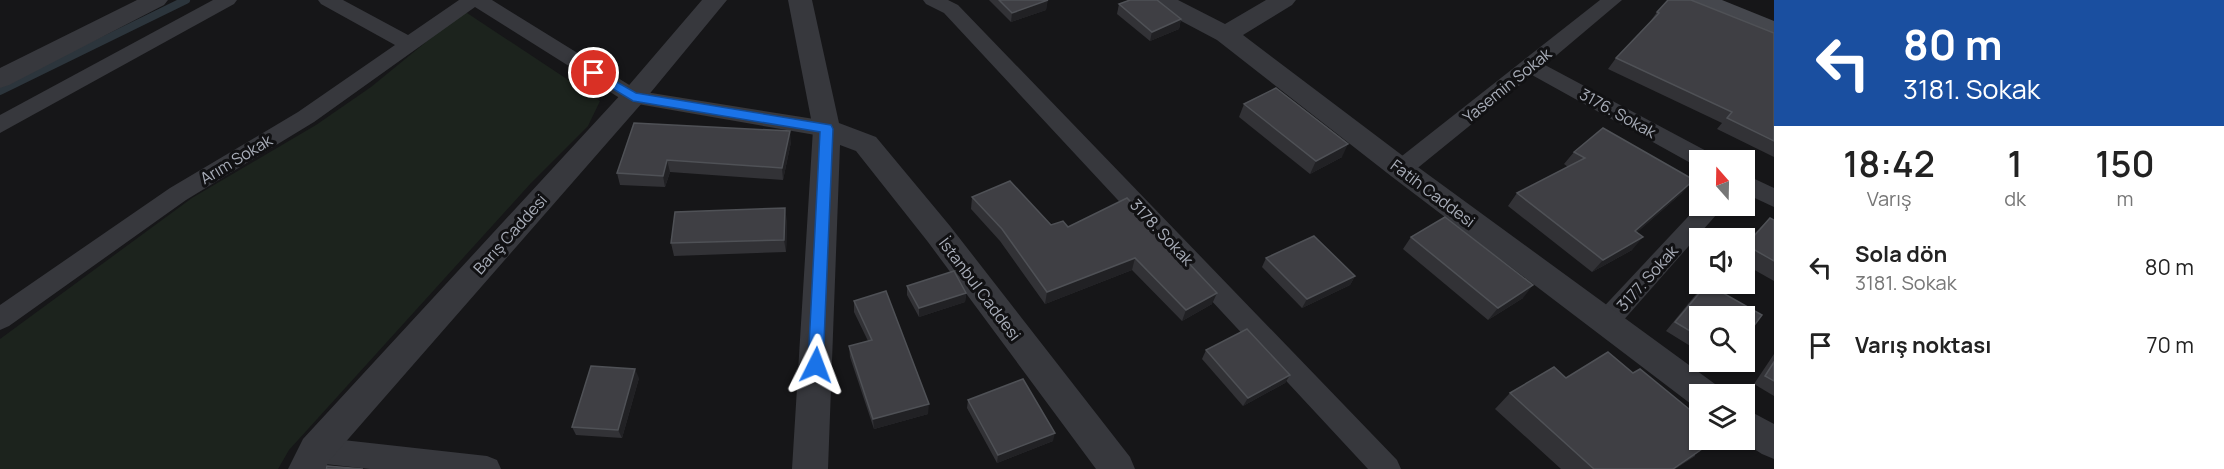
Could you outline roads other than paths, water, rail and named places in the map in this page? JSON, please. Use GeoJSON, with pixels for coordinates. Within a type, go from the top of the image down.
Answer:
{"type":"FeatureCollection","features":[{"type":"Feature","properties":{"kind":"main road"},"geometry":{"type":"LineString","coordinates":[[1699,0],[1774,31]]}},
{"type":"Feature","properties":{"kind":"street"},"geometry":{"type":"LineString","coordinates":[[0,79],[156,0]]}},
{"type":"Feature","properties":{"kind":"street"},"geometry":{"type":"LineString","coordinates":[[0,124],[227,0]]}},
{"type":"Feature","properties":{"kind":"street"},"geometry":{"type":"LineString","coordinates":[[328,0],[409,44]]}},
{"type":"Feature","properties":{"kind":"street","name":"Arım Sokak"},"geometry":{"type":"LineString","coordinates":[[0,319],[178,194],[306,117],[472,0]]}},
{"type":"Feature","properties":{"kind":"street"},"geometry":{"type":"LineString","coordinates":[[478,0],[633,97],[827,129]]}},
{"type":"Feature","properties":{"kind":"street","name":"Barış Caddesi"},"geometry":{"type":"LineString","coordinates":[[311,460],[633,97],[715,0]]}},
{"type":"Feature","properties":{"kind":"street"},"geometry":{"type":"LineString","coordinates":[[800,0],[827,129],[813,466]]}},
{"type":"Feature","properties":{"kind":"street","name":"Fatih Caddesi"},"geometry":{"type":"LineString","coordinates":[[1159,0],[1226,34],[1401,169],[1689,384]]}},
{"type":"Feature","properties":{"kind":"street"},"geometry":{"type":"LineString","coordinates":[[1226,34],[1284,0]]}},
{"type":"Feature","properties":{"kind":"street","name":"Yasemin Sokak"},"geometry":{"type":"LineString","coordinates":[[1401,169],[1612,0]]}},
{"type":"Feature","properties":{"kind":"street","name":"3178. Sokak"},"geometry":{"type":"LineString","coordinates":[[949,3],[1387,469]]}},
{"type":"Feature","properties":{"kind":"street","name":"3176. Sokak"},"geometry":{"type":"LineString","coordinates":[[1531,66],[1689,152]]}},
{"type":"Feature","properties":{"kind":"street","name":"İstanbul Caddesi"},"geometry":{"type":"LineString","coordinates":[[827,129],[866,144],[939,234],[1117,469]]}},
{"type":"Feature","properties":{"kind":"street"},"geometry":{"type":"LineString","coordinates":[[1755,188],[1774,198]]}},
{"type":"Feature","properties":{"kind":"street","name":"3177. Sokak"},"geometry":{"type":"LineString","coordinates":[[1605,323],[1704,216]]}},
{"type":"Feature","properties":{"kind":"street"},"geometry":{"type":"LineString","coordinates":[[1755,430],[1774,443]]}},
{"type":"Feature","properties":{"kind":"street"},"geometry":{"type":"LineString","coordinates":[[311,460],[487,469]]}},
{"type":"Feature","properties":{"kind":"waterway"},"geometry":{"type":"LineString","coordinates":[[0,91],[186,0]]}}]}
